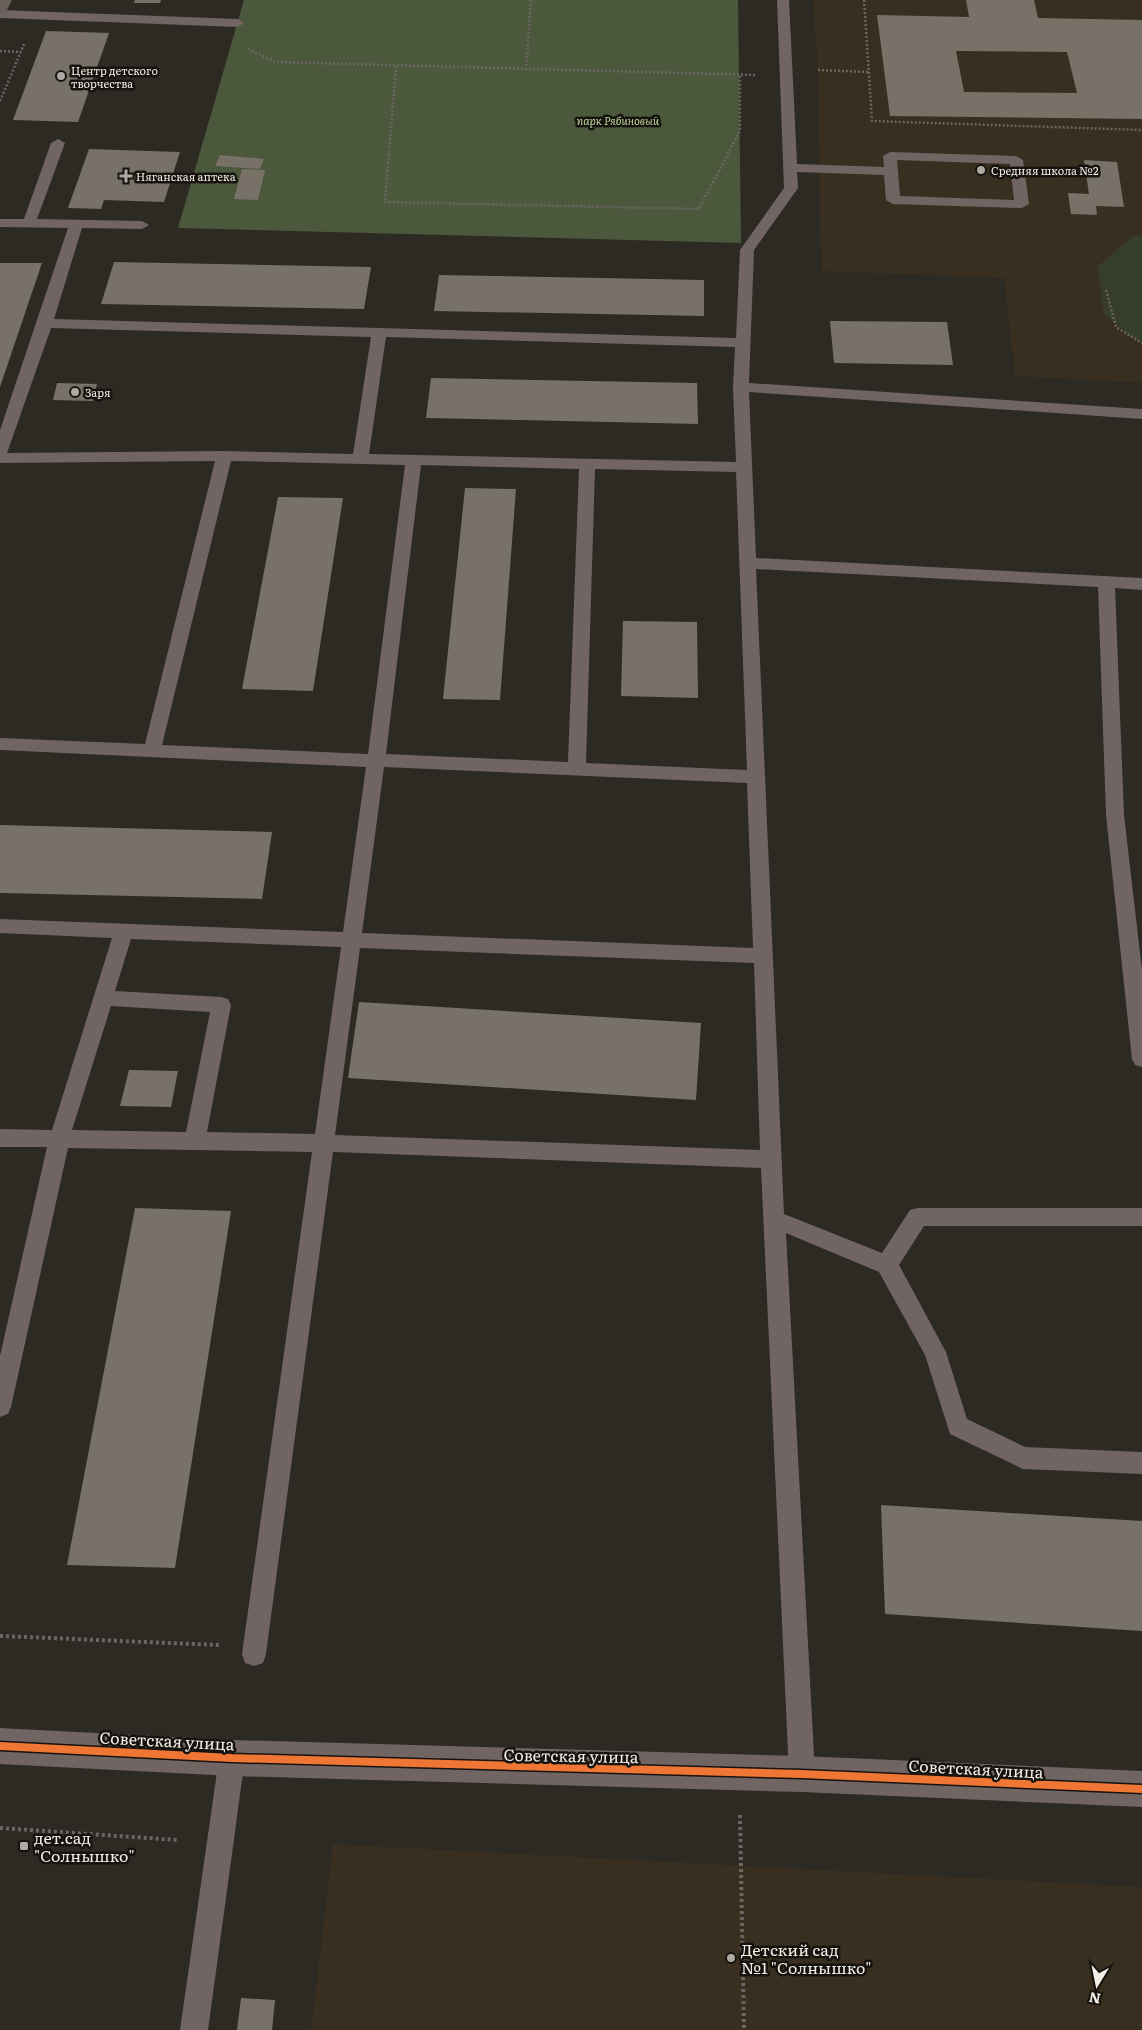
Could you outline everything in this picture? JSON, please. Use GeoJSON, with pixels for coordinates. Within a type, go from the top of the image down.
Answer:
{"type":"FeatureCollection","features":[{"type":"Feature","properties":{"kind":"main road"},"geometry":{"type":"LineString","coordinates":[[0,8],[3,0]]}},
{"type":"Feature","properties":{"kind":"street","name":"Советская улица"},"geometry":{"type":"LineString","coordinates":[[0,1746],[232,1758],[529,1768],[802,1774],[1142,1789]]}},
{"type":"Feature","properties":{"kind":"lane"},"geometry":{"type":"LineString","coordinates":[[783,0],[791,188],[747,250],[741,387],[771,1159],[802,1774]]}},
{"type":"Feature","properties":{"kind":"lane"},"geometry":{"type":"LineString","coordinates":[[0,14],[238,23]]}},
{"type":"Feature","properties":{"kind":"lane"},"geometry":{"type":"LineString","coordinates":[[29,223],[58,143]]}},
{"type":"Feature","properties":{"kind":"lane"},"geometry":{"type":"LineString","coordinates":[[890,156],[1016,160],[1022,204],[893,200],[891,171],[890,156]]}},
{"type":"Feature","properties":{"kind":"lane"},"geometry":{"type":"LineString","coordinates":[[790,168],[891,171]]}},
{"type":"Feature","properties":{"kind":"lane"},"geometry":{"type":"LineString","coordinates":[[0,223],[142,225]]}},
{"type":"Feature","properties":{"kind":"lane"},"geometry":{"type":"LineString","coordinates":[[0,452],[45,323],[76,224]]}},
{"type":"Feature","properties":{"kind":"lane"},"geometry":{"type":"LineString","coordinates":[[45,323],[742,342]]}},
{"type":"Feature","properties":{"kind":"lane"},"geometry":{"type":"LineString","coordinates":[[360,459],[379,333]]}},
{"type":"Feature","properties":{"kind":"lane"},"geometry":{"type":"LineString","coordinates":[[741,387],[1142,414]]}},
{"type":"Feature","properties":{"kind":"lane"},"geometry":{"type":"LineString","coordinates":[[152,750],[224,456]]}},
{"type":"Feature","properties":{"kind":"lane"},"geometry":{"type":"LineString","coordinates":[[0,458],[224,456],[744,467]]}},
{"type":"Feature","properties":{"kind":"lane"},"geometry":{"type":"LineString","coordinates":[[254,1654],[376,760],[414,460]]}},
{"type":"Feature","properties":{"kind":"lane"},"geometry":{"type":"LineString","coordinates":[[577,770],[587,464]]}},
{"type":"Feature","properties":{"kind":"lane"},"geometry":{"type":"LineString","coordinates":[[748,563],[1142,584]]}},
{"type":"Feature","properties":{"kind":"lane"},"geometry":{"type":"LineString","coordinates":[[1106,582],[1115,815],[1142,1059]]}},
{"type":"Feature","properties":{"kind":"lane"},"geometry":{"type":"LineString","coordinates":[[0,744],[756,777]]}},
{"type":"Feature","properties":{"kind":"lane"},"geometry":{"type":"LineString","coordinates":[[0,926],[763,956]]}},
{"type":"Feature","properties":{"kind":"lane"},"geometry":{"type":"LineString","coordinates":[[0,1407],[59,1140],[124,931]]}},
{"type":"Feature","properties":{"kind":"lane"},"geometry":{"type":"LineString","coordinates":[[103,998],[222,1005],[195,1141]]}},
{"type":"Feature","properties":{"kind":"lane"},"geometry":{"type":"LineString","coordinates":[[0,1138],[323,1143],[771,1159]]}},
{"type":"Feature","properties":{"kind":"lane"},"geometry":{"type":"LineString","coordinates":[[887,1265],[918,1217],[1142,1218]]}},
{"type":"Feature","properties":{"kind":"lane"},"geometry":{"type":"LineString","coordinates":[[774,1219],[887,1265],[935,1352],[958,1426],[1024,1458],[1142,1463]]}},
{"type":"Feature","properties":{"kind":"lane"},"geometry":{"type":"LineString","coordinates":[[194,2030],[232,1758]]}},
{"type":"Feature","properties":{"kind":"path"},"geometry":{"type":"LineString","coordinates":[[526,70],[531,0]]}},
{"type":"Feature","properties":{"kind":"path"},"geometry":{"type":"LineString","coordinates":[[864,0],[872,122],[1142,130]]}},
{"type":"Feature","properties":{"kind":"path"},"geometry":{"type":"LineString","coordinates":[[0,101],[36,15]]}},
{"type":"Feature","properties":{"kind":"path"},"geometry":{"type":"LineString","coordinates":[[238,23],[248,49],[276,62],[762,75]]}},
{"type":"Feature","properties":{"kind":"path"},"geometry":{"type":"LineString","coordinates":[[0,51],[21,52]]}},
{"type":"Feature","properties":{"kind":"path"},"geometry":{"type":"LineString","coordinates":[[396,66],[384,202],[699,209],[740,131],[740,75]]}},
{"type":"Feature","properties":{"kind":"path"},"geometry":{"type":"LineString","coordinates":[[818,70],[868,72]]}},
{"type":"Feature","properties":{"kind":"path"},"geometry":{"type":"LineString","coordinates":[[1106,290],[1116,328],[1142,343]]}},
{"type":"Feature","properties":{"kind":"path"},"geometry":{"type":"LineString","coordinates":[[0,1636],[219,1645]]}},
{"type":"Feature","properties":{"kind":"path"},"geometry":{"type":"LineString","coordinates":[[740,1807],[744,2030]]}},
{"type":"Feature","properties":{"kind":"path"},"geometry":{"type":"LineString","coordinates":[[0,1828],[177,1840]]}},
{"type":"Feature","properties":{"kind":"shaded area","name":"Средняя школа №2"},"geometry":{"type":"Polygon","coordinates":[[[813,0],[1142,0],[1142,383],[1015,376],[1004,278],[821,271],[818,70],[813,0]]]}},
{"type":"Feature","properties":{"kind":"shaded area","name":"Детский сад №1 \"Солнышко\""},"geometry":{"type":"Polygon","coordinates":[[[333,1844],[1142,1887],[1142,2030],[311,2030],[333,1844]]]}},
{"type":"Feature","properties":{"kind":"green space","name":"парк Рябиновый"},"geometry":{"type":"Polygon","coordinates":[[[244,0],[738,0],[741,243],[178,228],[244,0]]]}},
{"type":"Feature","properties":{"kind":"green space"},"geometry":{"type":"Polygon","coordinates":[[[1142,235],[1142,343],[1104,314],[1097,267],[1133,236],[1142,235]]]}},
{"type":"Feature","properties":{"kind":"building"},"geometry":{"type":"Polygon","coordinates":[[[135,0],[161,0],[160,3],[134,3],[135,0]]]}},
{"type":"Feature","properties":{"kind":"building"},"geometry":{"type":"Polygon","coordinates":[[[966,0],[1034,0],[1038,18],[1142,20],[1142,119],[890,116],[877,15],[969,17],[966,0]],[[956,51],[964,92],[1077,93],[1067,52],[956,51]]]}},
{"type":"Feature","properties":{"kind":"building","name":"Центр детского творчества"},"geometry":{"type":"Polygon","coordinates":[[[46,31],[109,33],[78,122],[13,120],[46,31]]]}},
{"type":"Feature","properties":{"kind":"building","name":"Няганская аптека"},"geometry":{"type":"Polygon","coordinates":[[[89,149],[180,152],[164,202],[104,200],[101,209],[68,208],[89,149]]]}},
{"type":"Feature","properties":{"kind":"building"},"geometry":{"type":"Polygon","coordinates":[[[220,155],[264,159],[260,169],[215,166],[220,155]]]}},
{"type":"Feature","properties":{"kind":"building"},"geometry":{"type":"Polygon","coordinates":[[[1084,160],[1117,162],[1124,207],[1096,206],[1097,215],[1071,214],[1068,193],[1089,194],[1084,160]]]}},
{"type":"Feature","properties":{"kind":"building"},"geometry":{"type":"Polygon","coordinates":[[[242,169],[265,170],[258,200],[234,199],[242,169]]]}},
{"type":"Feature","properties":{"kind":"building"},"geometry":{"type":"Polygon","coordinates":[[[114,262],[371,267],[364,309],[101,304],[114,262]]]}},
{"type":"Feature","properties":{"kind":"building"},"geometry":{"type":"Polygon","coordinates":[[[0,263],[42,263],[0,387],[0,263]]]}},
{"type":"Feature","properties":{"kind":"building"},"geometry":{"type":"Polygon","coordinates":[[[439,275],[704,280],[704,316],[434,311],[439,275]]]}},
{"type":"Feature","properties":{"kind":"building"},"geometry":{"type":"Polygon","coordinates":[[[830,321],[947,322],[953,365],[834,363],[830,321]]]}},
{"type":"Feature","properties":{"kind":"building"},"geometry":{"type":"Polygon","coordinates":[[[431,378],[697,383],[698,424],[426,418],[431,378]]]}},
{"type":"Feature","properties":{"kind":"building","name":"Заря"},"geometry":{"type":"Polygon","coordinates":[[[57,383],[97,384],[93,401],[53,400],[57,383]]]}},
{"type":"Feature","properties":{"kind":"building"},"geometry":{"type":"Polygon","coordinates":[[[465,488],[516,489],[500,700],[443,699],[465,488]]]}},
{"type":"Feature","properties":{"kind":"building"},"geometry":{"type":"Polygon","coordinates":[[[278,497],[343,498],[313,691],[242,689],[278,497]]]}},
{"type":"Feature","properties":{"kind":"building"},"geometry":{"type":"Polygon","coordinates":[[[623,621],[697,622],[698,698],[621,696],[623,621]]]}},
{"type":"Feature","properties":{"kind":"building"},"geometry":{"type":"Polygon","coordinates":[[[0,825],[272,832],[262,899],[0,893],[0,825]]]}},
{"type":"Feature","properties":{"kind":"building"},"geometry":{"type":"Polygon","coordinates":[[[359,1002],[701,1023],[696,1100],[348,1078],[359,1002]]]}},
{"type":"Feature","properties":{"kind":"building"},"geometry":{"type":"Polygon","coordinates":[[[129,1070],[178,1071],[171,1107],[120,1106],[129,1070]]]}},
{"type":"Feature","properties":{"kind":"building"},"geometry":{"type":"Polygon","coordinates":[[[135,1208],[231,1211],[175,1568],[67,1565],[135,1208]]]}},
{"type":"Feature","properties":{"kind":"building"},"geometry":{"type":"Polygon","coordinates":[[[881,1505],[1142,1521],[1142,1631],[885,1614],[881,1505]]]}},
{"type":"Feature","properties":{"kind":"building"},"geometry":{"type":"Polygon","coordinates":[[[241,1998],[275,2000],[272,2030],[237,2030],[241,1998]]]}},
{"type":"Feature","properties":{"kind":"cycle path"},"geometry":{"type":"LineString","coordinates":[[0,1746],[232,1758],[529,1768],[802,1774],[1142,1789]]}},
{"type":"Feature","properties":{"kind":"place","name":"Центр детского творчества"},"geometry":{"type":"Point","coordinates":[61,76]}},
{"type":"Feature","properties":{"kind":"place","name":"Средняя школа №2"},"geometry":{"type":"Point","coordinates":[981,170]}},
{"type":"Feature","properties":{"kind":"place","name":"Няганская аптека"},"geometry":{"type":"Point","coordinates":[126,176]}},
{"type":"Feature","properties":{"kind":"place","name":"Заря"},"geometry":{"type":"Point","coordinates":[75,392]}},
{"type":"Feature","properties":{"kind":"place","name":"дет.сад \"Солнышко\""},"geometry":{"type":"Point","coordinates":[24,1846]}},
{"type":"Feature","properties":{"kind":"place","name":"Детский сад №1 \"Солнышко\""},"geometry":{"type":"Point","coordinates":[731,1958]}}]}
